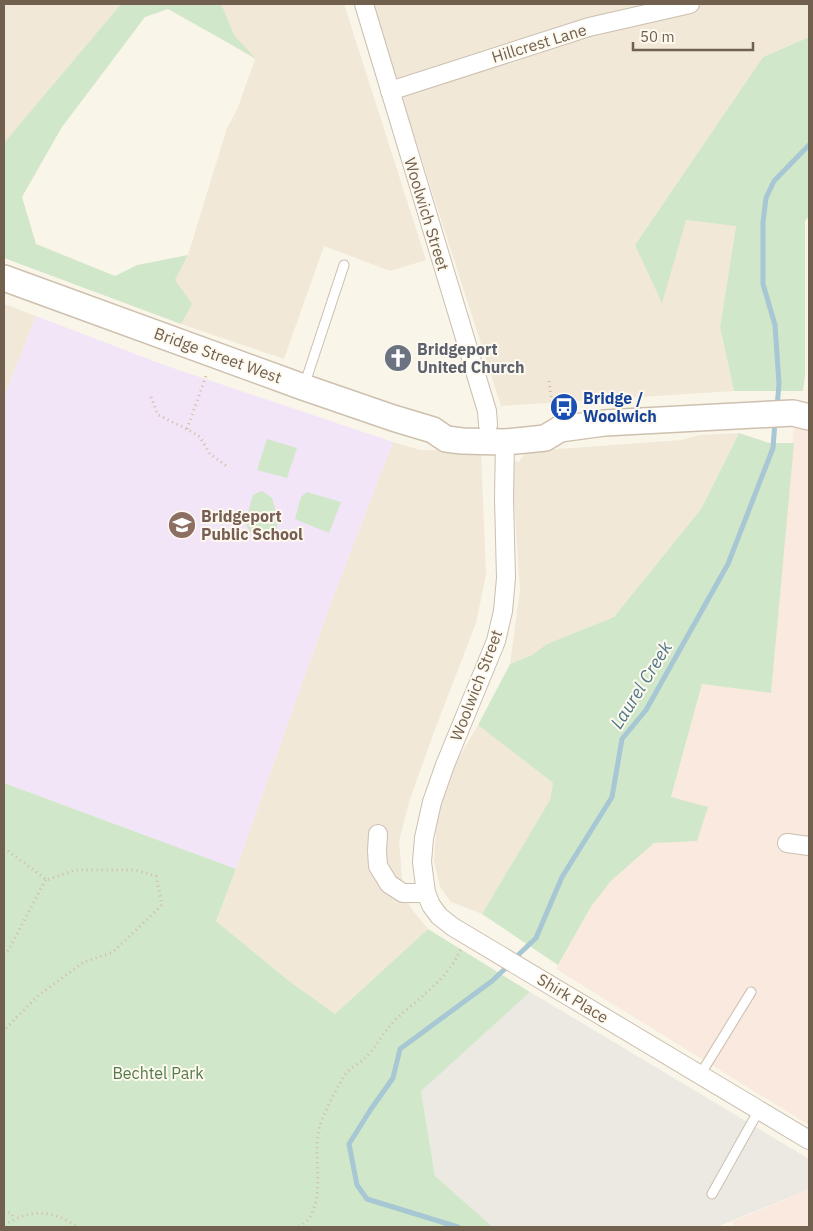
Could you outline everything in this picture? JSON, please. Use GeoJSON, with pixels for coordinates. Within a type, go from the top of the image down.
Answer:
{"type":"FeatureCollection","features":[{"type":"Feature","properties":{"kind":"main road","name":"Bridge Street West"},"geometry":{"type":"LineString","coordinates":[[4,278],[393,418],[432,430],[446,439],[462,441],[557,420],[604,423],[804,412]]}},
{"type":"Feature","properties":{"kind":"street","name":"Woolwich Street"},"geometry":{"type":"LineString","coordinates":[[364,4],[487,411],[497,433],[504,498],[506,578],[503,611],[496,641],[445,765],[432,802],[424,838],[422,862],[426,893]]}},
{"type":"Feature","properties":{"kind":"street","name":"Hillcrest Lane"},"geometry":{"type":"LineString","coordinates":[[390,90],[589,27],[690,4]]}},
{"type":"Feature","properties":{"kind":"street"},"geometry":{"type":"LineString","coordinates":[[378,834],[378,866],[388,884],[403,893],[426,893]]}},
{"type":"Feature","properties":{"kind":"street"},"geometry":{"type":"LineString","coordinates":[[787,843],[809,846]]}},
{"type":"Feature","properties":{"kind":"street","name":"Shirk Place"},"geometry":{"type":"LineString","coordinates":[[426,893],[431,905],[440,916],[454,927],[809,1140]]}},
{"type":"Feature","properties":{"kind":"lane"},"geometry":{"type":"LineString","coordinates":[[304,386],[344,265]]}},
{"type":"Feature","properties":{"kind":"lane"},"geometry":{"type":"LineString","coordinates":[[700,1075],[751,992]]}},
{"type":"Feature","properties":{"kind":"lane"},"geometry":{"type":"LineString","coordinates":[[712,1194],[759,1110]]}},
{"type":"Feature","properties":{"kind":"path"},"geometry":{"type":"LineString","coordinates":[[187,430],[206,376]]}},
{"type":"Feature","properties":{"kind":"path"},"geometry":{"type":"LineString","coordinates":[[549,381],[557,420]]}},
{"type":"Feature","properties":{"kind":"path"},"geometry":{"type":"LineString","coordinates":[[151,397],[158,415],[200,437],[210,454],[228,467]]}},
{"type":"Feature","properties":{"kind":"path"},"geometry":{"type":"LineString","coordinates":[[4,848],[47,880],[76,870],[135,870],[156,876],[162,905],[113,952],[84,962],[39,995],[4,1030]]}},
{"type":"Feature","properties":{"kind":"path"},"geometry":{"type":"LineString","coordinates":[[4,955],[46,879]]}},
{"type":"Feature","properties":{"kind":"path"},"geometry":{"type":"LineString","coordinates":[[299,1227],[310,1219],[315,1204],[319,1184],[317,1138],[321,1122],[331,1100],[346,1074],[365,1058],[382,1034],[395,1020],[431,990],[443,976],[457,957],[467,935]]}},
{"type":"Feature","properties":{"kind":"path"},"geometry":{"type":"LineString","coordinates":[[4,1210],[12,1214],[14,1219]]}},
{"type":"Feature","properties":{"kind":"path"},"geometry":{"type":"LineString","coordinates":[[4,1225],[32,1212],[54,1215],[78,1227]]}},
{"type":"Feature","properties":{"kind":"shaded area"},"geometry":{"type":"Polygon","coordinates":[[[4,4],[121,4],[4,143],[4,4]]]}},
{"type":"Feature","properties":{"kind":"shaded area"},"geometry":{"type":"Polygon","coordinates":[[[203,4],[344,4],[426,260],[390,271],[324,246],[284,359],[181,324],[175,280],[188,255],[227,128],[237,110],[255,59],[212,33],[203,4]]]}},
{"type":"Feature","properties":{"kind":"shaded area"},"geometry":{"type":"Polygon","coordinates":[[[374,4],[809,4],[809,37],[763,57],[635,245],[686,220],[736,225],[720,327],[734,391],[501,406],[403,101],[374,4]]]}},
{"type":"Feature","properties":{"kind":"shaded area"},"geometry":{"type":"Polygon","coordinates":[[[4,304],[36,316],[4,397],[4,304]]]}},
{"type":"Feature","properties":{"kind":"shaded area","name":"Bridgeport Public School"},"geometry":{"type":"Polygon","coordinates":[[[36,316],[167,366],[393,442],[329,608],[236,869],[4,783],[4,397],[36,316]]]}},
{"type":"Feature","properties":{"kind":"shaded area"},"geometry":{"type":"Polygon","coordinates":[[[794,428],[809,430],[809,1125],[556,969],[592,905],[611,881],[654,843],[671,798],[702,684],[771,693],[794,428]]]}},
{"type":"Feature","properties":{"kind":"shaded area"},"geometry":{"type":"Polygon","coordinates":[[[739,433],[701,509],[614,617],[547,644],[532,655],[510,664],[520,590],[513,485],[515,461],[519,462],[525,454],[531,451],[682,440],[699,435],[739,433]]]}},
{"type":"Feature","properties":{"kind":"shaded area"},"geometry":{"type":"Polygon","coordinates":[[[393,442],[420,450],[481,451],[486,575],[476,623],[410,799],[399,841],[402,878],[410,907],[428,929],[335,1014],[289,981],[216,921],[329,608],[393,442]]]}},
{"type":"Feature","properties":{"kind":"shaded area"},"geometry":{"type":"Polygon","coordinates":[[[478,725],[553,783],[551,800],[482,914],[451,902],[440,887],[434,861],[437,818],[450,773],[478,725]]]}},
{"type":"Feature","properties":{"kind":"shaded area"},"geometry":{"type":"Polygon","coordinates":[[[530,992],[809,1159],[809,1189],[717,1227],[493,1227],[435,1176],[421,1090],[530,992]]]}},
{"type":"Feature","properties":{"kind":"shaded area"},"geometry":{"type":"Polygon","coordinates":[[[809,1189],[809,1227],[734,1227],[732,1222],[809,1189]]]}},
{"type":"Feature","properties":{"kind":"green space"},"geometry":{"type":"Polygon","coordinates":[[[121,4],[221,4],[234,35],[255,58],[168,9],[145,17],[62,127],[22,197],[36,244],[115,276],[137,265],[188,255],[175,280],[192,304],[181,324],[4,258],[4,143],[121,4]]]}},
{"type":"Feature","properties":{"kind":"green space"},"geometry":{"type":"Polygon","coordinates":[[[809,37],[809,216],[805,221],[805,376],[803,391],[734,391],[720,327],[736,226],[686,220],[662,303],[635,245],[763,57],[809,37]]]}},
{"type":"Feature","properties":{"kind":"green space"},"geometry":{"type":"Polygon","coordinates":[[[739,433],[769,443],[794,443],[771,693],[702,684],[671,797],[708,807],[697,841],[654,843],[611,881],[592,905],[558,965],[482,914],[550,800],[553,783],[478,725],[510,664],[532,655],[547,644],[614,617],[701,509],[739,433]]]}},
{"type":"Feature","properties":{"kind":"green space"},"geometry":{"type":"Polygon","coordinates":[[[267,439],[297,448],[287,478],[257,470],[267,439]]]}},
{"type":"Feature","properties":{"kind":"green space"},"geometry":{"type":"Polygon","coordinates":[[[262,491],[272,498],[278,519],[276,534],[251,533],[245,523],[253,495],[262,491]]]}},
{"type":"Feature","properties":{"kind":"green space"},"geometry":{"type":"Polygon","coordinates":[[[307,492],[341,502],[329,533],[295,519],[301,497],[307,492]]]}},
{"type":"Feature","properties":{"kind":"green space","name":"Bechtel Park"},"geometry":{"type":"Polygon","coordinates":[[[4,783],[236,869],[216,921],[289,981],[335,1014],[428,929],[530,992],[421,1091],[435,1176],[493,1227],[4,1227],[4,783]]]}},
{"type":"Feature","properties":{"kind":"waterway","name":"Laurel Creek"},"geometry":{"type":"LineString","coordinates":[[777,407],[779,384],[775,325],[763,284],[763,222],[766,198],[774,181],[809,145]]}},
{"type":"Feature","properties":{"kind":"waterway","name":"Laurel Creek"},"geometry":{"type":"LineString","coordinates":[[514,959],[536,938],[562,877],[612,797],[622,739],[646,710],[728,564],[773,448],[775,421]]}},
{"type":"Feature","properties":{"kind":"waterway","name":"Laurel Creek"},"geometry":{"type":"LineString","coordinates":[[458,1227],[367,1199],[357,1185],[349,1144],[393,1078],[400,1049],[492,981],[509,965]]}},
{"type":"Feature","properties":{"kind":"place","name":"Bridgeport United Church"},"geometry":{"type":"Point","coordinates":[398,358]}},
{"type":"Feature","properties":{"kind":"place","name":"Bridge / Woolwich"},"geometry":{"type":"Point","coordinates":[564,407]}},
{"type":"Feature","properties":{"kind":"place","name":"Bridgeport Public School"},"geometry":{"type":"Point","coordinates":[182,525]}}]}
